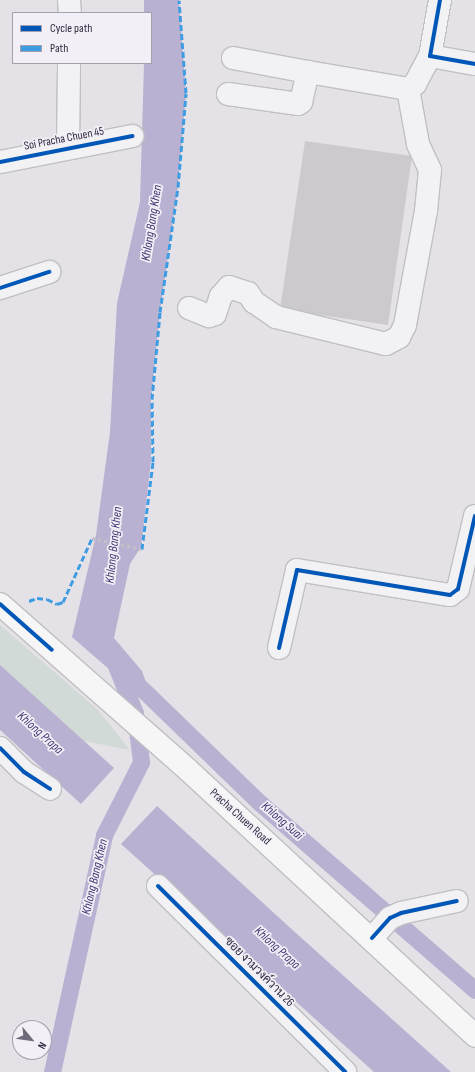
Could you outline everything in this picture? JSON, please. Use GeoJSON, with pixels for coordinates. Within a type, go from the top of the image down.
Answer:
{"type":"FeatureCollection","features":[{"type":"Feature","properties":{"kind":"main road","name":"Pracha Chuen Road"},"geometry":{"type":"LineString","coordinates":[[0,604],[187,769],[372,938],[475,1036]]}},
{"type":"Feature","properties":{"kind":"street"},"geometry":{"type":"LineString","coordinates":[[69,0],[70,12]]}},
{"type":"Feature","properties":{"kind":"street"},"geometry":{"type":"LineString","coordinates":[[233,58],[408,89],[415,84],[430,56],[440,0]]}},
{"type":"Feature","properties":{"kind":"street"},"geometry":{"type":"LineString","coordinates":[[430,56],[475,64]]}},
{"type":"Feature","properties":{"kind":"street"},"geometry":{"type":"LineString","coordinates":[[68,148],[69,64]]}},
{"type":"Feature","properties":{"kind":"street"},"geometry":{"type":"LineString","coordinates":[[228,94],[298,104],[301,102],[308,72]]}},
{"type":"Feature","properties":{"kind":"street"},"geometry":{"type":"LineString","coordinates":[[189,308],[209,316],[216,314],[221,296],[229,287],[248,293],[254,302],[276,317],[386,344],[399,337],[405,325],[426,211],[430,170],[418,144],[408,89]]}},
{"type":"Feature","properties":{"kind":"street","name":"Soi Pracha Chuen 45"},"geometry":{"type":"LineString","coordinates":[[0,162],[132,136]]}},
{"type":"Feature","properties":{"kind":"street"},"geometry":{"type":"LineString","coordinates":[[0,288],[49,272]]}},
{"type":"Feature","properties":{"kind":"street"},"geometry":{"type":"LineString","coordinates":[[279,648],[297,570],[450,595],[458,589],[472,545],[475,516]]}},
{"type":"Feature","properties":{"kind":"street"},"geometry":{"type":"LineString","coordinates":[[0,748],[24,772],[50,789]]}},
{"type":"Feature","properties":{"kind":"street","name":"ซอย งามวงค์วาน 26"},"geometry":{"type":"LineString","coordinates":[[158,886],[345,1072]]}},
{"type":"Feature","properties":{"kind":"street"},"geometry":{"type":"LineString","coordinates":[[372,938],[390,918],[400,913],[457,901]]}},
{"type":"Feature","properties":{"kind":"path"},"geometry":{"type":"LineString","coordinates":[[92,538],[142,549]]}},
{"type":"Feature","properties":{"kind":"shaded area"},"geometry":{"type":"Polygon","coordinates":[[[0,625],[98,710],[130,750],[84,741],[0,666],[0,625]]]}},
{"type":"Feature","properties":{"kind":"water"},"geometry":{"type":"Polygon","coordinates":[[[144,0],[179,0],[186,93],[178,187],[160,312],[151,399],[151,461],[141,547],[130,564],[114,638],[142,671],[156,710],[72,637],[96,535],[110,432],[117,303],[140,202],[144,64],[152,64],[152,12],[144,12],[144,0]]]}},
{"type":"Feature","properties":{"kind":"water","name":"Khlong Prapa"},"geometry":{"type":"Polygon","coordinates":[[[0,665],[114,768],[81,804],[0,730],[0,665]]]}},
{"type":"Feature","properties":{"kind":"water","name":"Khlong Prapa"},"geometry":{"type":"Polygon","coordinates":[[[157,806],[451,1072],[374,1072],[121,844],[157,806]]]}},
{"type":"Feature","properties":{"kind":"building"},"geometry":{"type":"Polygon","coordinates":[[[305,141],[412,156],[388,325],[280,309],[305,141]]]}},
{"type":"Feature","properties":{"kind":"waterway","name":"Khlong Bang Khen"},"geometry":{"type":"LineString","coordinates":[[52,1072],[104,835],[141,762],[135,713],[114,661]]}},
{"type":"Feature","properties":{"kind":"waterway","name":"Khlong Suai"},"geometry":{"type":"LineString","coordinates":[[136,683],[260,803],[475,990]]}},
{"type":"Feature","properties":{"kind":"marked path"},"geometry":{"type":"LineString","coordinates":[[142,549],[153,462],[152,399],[160,312],[178,187],[186,93],[179,0]]}},
{"type":"Feature","properties":{"kind":"marked path"},"geometry":{"type":"LineString","coordinates":[[29,601],[37,598],[47,599],[57,604],[63,602],[92,538]]}},
{"type":"Feature","properties":{"kind":"cycle path"},"geometry":{"type":"LineString","coordinates":[[440,0],[430,56],[475,64]]}},
{"type":"Feature","properties":{"kind":"cycle path"},"geometry":{"type":"LineString","coordinates":[[0,162],[132,136]]}},
{"type":"Feature","properties":{"kind":"cycle path"},"geometry":{"type":"LineString","coordinates":[[0,288],[49,272]]}},
{"type":"Feature","properties":{"kind":"cycle path"},"geometry":{"type":"LineString","coordinates":[[279,648],[297,570],[450,595],[458,589],[475,516]]}},
{"type":"Feature","properties":{"kind":"cycle path"},"geometry":{"type":"LineString","coordinates":[[0,604],[52,650]]}},
{"type":"Feature","properties":{"kind":"cycle path"},"geometry":{"type":"LineString","coordinates":[[0,748],[24,772],[50,789]]}},
{"type":"Feature","properties":{"kind":"cycle path"},"geometry":{"type":"LineString","coordinates":[[158,886],[345,1072]]}},
{"type":"Feature","properties":{"kind":"cycle path"},"geometry":{"type":"LineString","coordinates":[[372,938],[390,918],[401,913],[457,901]]}}]}
